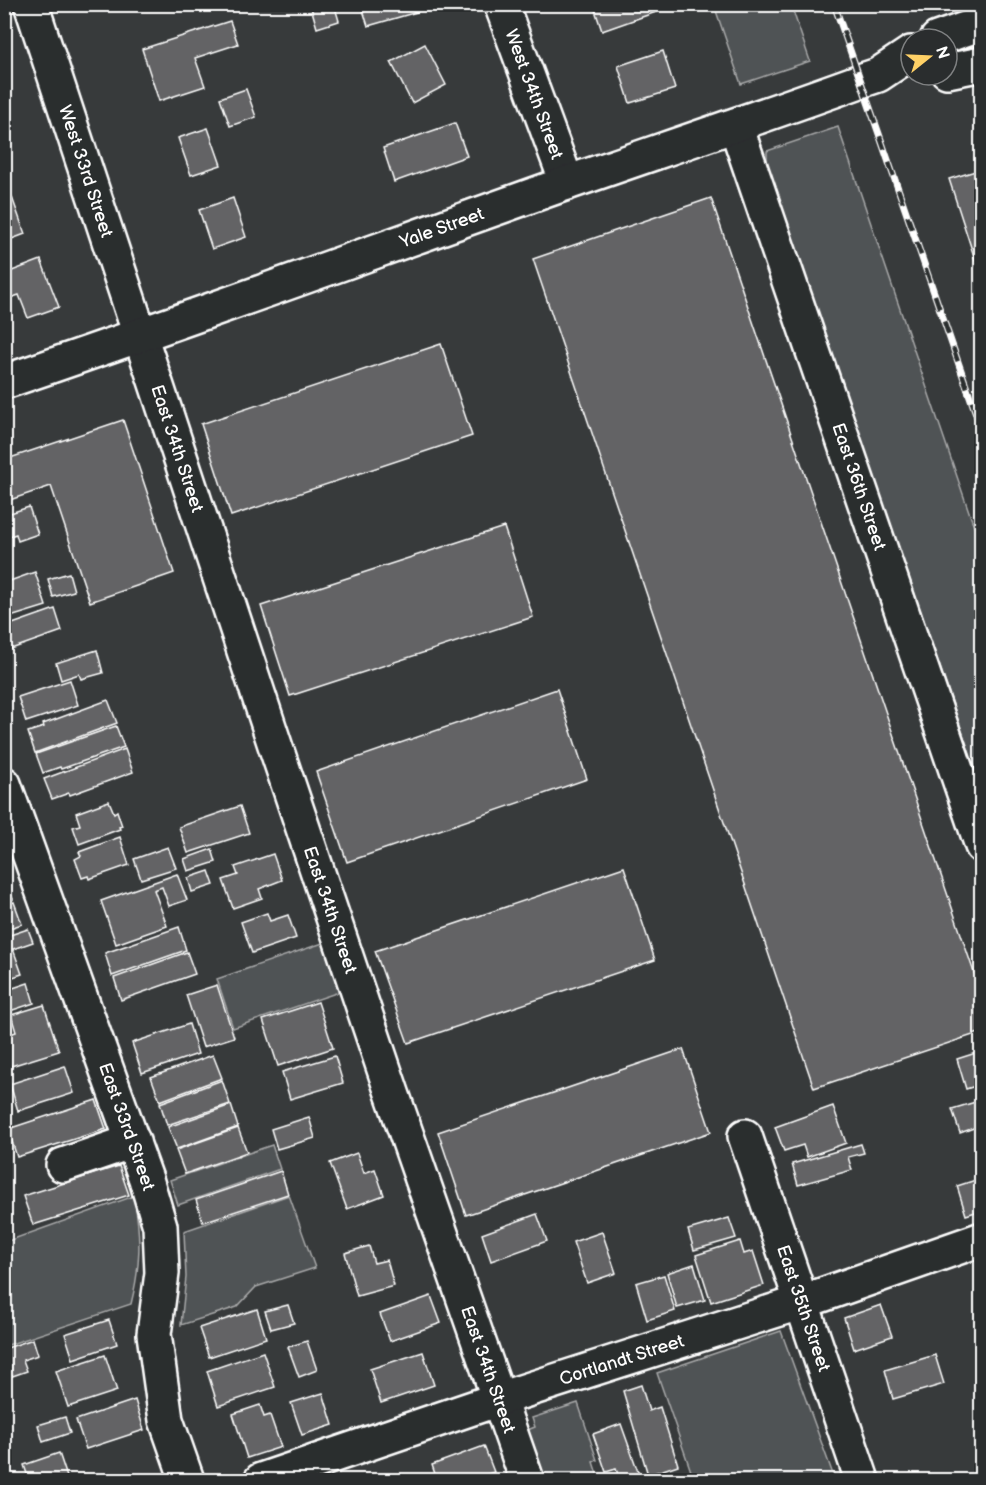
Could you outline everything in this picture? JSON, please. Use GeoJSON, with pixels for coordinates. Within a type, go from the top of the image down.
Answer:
{"type":"FeatureCollection","features":[{"type":"Feature","properties":{"kind":"street","name":"West 33rd Street"},"geometry":{"type":"LineString","coordinates":[[31,4],[140,336]]}},
{"type":"Feature","properties":{"kind":"street","name":"West 34th Street"},"geometry":{"type":"LineString","coordinates":[[501,4],[567,183]]}},
{"type":"Feature","properties":{"kind":"street"},"geometry":{"type":"LineString","coordinates":[[959,31],[981,23]]}},
{"type":"Feature","properties":{"kind":"street","name":"Yale Street"},"geometry":{"type":"LineString","coordinates":[[4,382],[140,336],[567,183],[736,126],[878,75],[899,61]]}},
{"type":"Feature","properties":{"kind":"street"},"geometry":{"type":"LineString","coordinates":[[959,69],[981,64]]}},
{"type":"Feature","properties":{"kind":"street","name":"Yale Street"},"geometry":{"type":"LineString","coordinates":[[878,75],[899,74]]}},
{"type":"Feature","properties":{"kind":"street","name":"East 36th Street"},"geometry":{"type":"LineString","coordinates":[[736,126],[981,846]]}},
{"type":"Feature","properties":{"kind":"street","name":"East 34th Street"},"geometry":{"type":"LineString","coordinates":[[140,336],[396,1104],[527,1480]]}},
{"type":"Feature","properties":{"kind":"street","name":"East 33rd Street"},"geometry":{"type":"LineString","coordinates":[[4,784],[133,1141],[159,1226],[162,1273],[154,1334],[166,1419],[187,1480]]}},
{"type":"Feature","properties":{"kind":"street","name":"East 35th Street"},"geometry":{"type":"LineString","coordinates":[[745,1136],[862,1480]]}},
{"type":"Feature","properties":{"kind":"street"},"geometry":{"type":"LineString","coordinates":[[63,1165],[133,1141]]}},
{"type":"Feature","properties":{"kind":"street","name":"Cortlandt Street"},"geometry":{"type":"LineString","coordinates":[[261,1480],[499,1399],[802,1302],[981,1239]]}},
{"type":"Feature","properties":{"kind":"shaded area"},"geometry":{"type":"Polygon","coordinates":[[[714,5],[791,5],[810,61],[741,84],[714,5]]]}},
{"type":"Feature","properties":{"kind":"shaded area"},"geometry":{"type":"Polygon","coordinates":[[[838,127],[981,547],[981,786],[767,165],[767,151],[838,127]]]}},
{"type":"Feature","properties":{"kind":"shaded area"},"geometry":{"type":"Polygon","coordinates":[[[323,943],[339,992],[233,1028],[217,979],[323,943]]]}},
{"type":"Feature","properties":{"kind":"shaded area"},"geometry":{"type":"Polygon","coordinates":[[[272,1145],[280,1169],[178,1205],[170,1180],[272,1145]]]}},
{"type":"Feature","properties":{"kind":"shaded area"},"geometry":{"type":"Polygon","coordinates":[[[289,1195],[315,1268],[256,1287],[237,1307],[181,1325],[186,1277],[184,1231],[289,1195]]]}},
{"type":"Feature","properties":{"kind":"shaded area"},"geometry":{"type":"Polygon","coordinates":[[[134,1196],[139,1250],[137,1276],[131,1304],[5,1346],[5,1242],[134,1196]]]}},
{"type":"Feature","properties":{"kind":"shaded area"},"geometry":{"type":"Polygon","coordinates":[[[781,1331],[835,1480],[694,1480],[657,1373],[781,1331]]]}},
{"type":"Feature","properties":{"kind":"shaded area"},"geometry":{"type":"Polygon","coordinates":[[[578,1403],[597,1460],[593,1462],[599,1480],[542,1480],[525,1431],[535,1427],[532,1418],[578,1403]]]}},
{"type":"Feature","properties":{"kind":"building"},"geometry":{"type":"Polygon","coordinates":[[[310,4],[334,4],[339,21],[317,28],[310,4]]]}},
{"type":"Feature","properties":{"kind":"building"},"geometry":{"type":"Polygon","coordinates":[[[371,4],[415,4],[417,12],[368,26],[362,7],[371,4]]]}},
{"type":"Feature","properties":{"kind":"building"},"geometry":{"type":"Polygon","coordinates":[[[593,4],[656,4],[659,11],[602,31],[593,4]]]}},
{"type":"Feature","properties":{"kind":"building"},"geometry":{"type":"Polygon","coordinates":[[[230,21],[238,44],[195,58],[205,86],[159,101],[142,49],[230,21]]]}},
{"type":"Feature","properties":{"kind":"building"},"geometry":{"type":"Polygon","coordinates":[[[425,44],[446,85],[412,103],[391,62],[425,44]]]}},
{"type":"Feature","properties":{"kind":"building"},"geometry":{"type":"Polygon","coordinates":[[[663,51],[675,89],[630,103],[618,66],[663,51]]]}},
{"type":"Feature","properties":{"kind":"building"},"geometry":{"type":"Polygon","coordinates":[[[246,89],[256,117],[230,126],[220,98],[246,89]]]}},
{"type":"Feature","properties":{"kind":"building"},"geometry":{"type":"Polygon","coordinates":[[[455,123],[467,156],[394,182],[383,148],[455,123]]]}},
{"type":"Feature","properties":{"kind":"building"},"geometry":{"type":"Polygon","coordinates":[[[208,128],[221,165],[191,175],[178,138],[208,128]]]}},
{"type":"Feature","properties":{"kind":"building"},"geometry":{"type":"Polygon","coordinates":[[[982,169],[982,278],[981,278],[949,179],[982,169]]]}},
{"type":"Feature","properties":{"kind":"building"},"geometry":{"type":"Polygon","coordinates":[[[8,186],[25,234],[4,242],[4,187],[8,186]]]}},
{"type":"Feature","properties":{"kind":"building"},"geometry":{"type":"Polygon","coordinates":[[[233,198],[246,237],[212,249],[199,210],[233,198]]]}},
{"type":"Feature","properties":{"kind":"building"},"geometry":{"type":"Polygon","coordinates":[[[711,198],[982,996],[982,1032],[814,1088],[533,259],[711,198]]]}},
{"type":"Feature","properties":{"kind":"building"},"geometry":{"type":"Polygon","coordinates":[[[41,260],[59,307],[28,318],[19,295],[4,300],[4,274],[41,260]]]}},
{"type":"Feature","properties":{"kind":"building"},"geometry":{"type":"Polygon","coordinates":[[[441,344],[472,436],[231,516],[201,424],[441,344]]]}},
{"type":"Feature","properties":{"kind":"building"},"geometry":{"type":"Polygon","coordinates":[[[123,420],[174,573],[90,602],[51,486],[4,502],[4,460],[123,420]]]}},
{"type":"Feature","properties":{"kind":"building"},"geometry":{"type":"Polygon","coordinates":[[[29,507],[38,534],[18,541],[16,534],[4,538],[4,515],[29,507]]]}},
{"type":"Feature","properties":{"kind":"building"},"geometry":{"type":"Polygon","coordinates":[[[504,527],[533,617],[290,696],[261,606],[504,527]]]}},
{"type":"Feature","properties":{"kind":"building"},"geometry":{"type":"Polygon","coordinates":[[[35,572],[46,606],[4,619],[4,583],[35,572]]]}},
{"type":"Feature","properties":{"kind":"building"},"geometry":{"type":"Polygon","coordinates":[[[69,573],[74,591],[53,597],[48,579],[69,573]]]}},
{"type":"Feature","properties":{"kind":"building"},"geometry":{"type":"Polygon","coordinates":[[[55,609],[62,631],[11,649],[4,627],[55,609]]]}},
{"type":"Feature","properties":{"kind":"building"},"geometry":{"type":"Polygon","coordinates":[[[97,650],[103,673],[81,679],[79,674],[61,680],[56,663],[97,650]]]}},
{"type":"Feature","properties":{"kind":"building"},"geometry":{"type":"Polygon","coordinates":[[[70,680],[78,705],[26,722],[18,697],[70,680]]]}},
{"type":"Feature","properties":{"kind":"building"},"geometry":{"type":"Polygon","coordinates":[[[557,689],[587,779],[347,862],[316,772],[557,689]]]}},
{"type":"Feature","properties":{"kind":"building"},"geometry":{"type":"Polygon","coordinates":[[[108,700],[117,723],[35,753],[28,732],[44,727],[43,724],[108,700]]]}},
{"type":"Feature","properties":{"kind":"building"},"geometry":{"type":"Polygon","coordinates":[[[116,726],[124,747],[43,773],[36,754],[116,726]]]}},
{"type":"Feature","properties":{"kind":"building"},"geometry":{"type":"Polygon","coordinates":[[[125,749],[133,772],[70,795],[69,793],[52,799],[44,779],[125,749]]]}},
{"type":"Feature","properties":{"kind":"building"},"geometry":{"type":"Polygon","coordinates":[[[109,801],[114,813],[117,811],[122,826],[119,827],[120,829],[79,844],[73,827],[80,825],[76,813],[109,801]]]}},
{"type":"Feature","properties":{"kind":"building"},"geometry":{"type":"Polygon","coordinates":[[[240,806],[249,833],[188,853],[179,827],[240,806]]]}},
{"type":"Feature","properties":{"kind":"building"},"geometry":{"type":"Polygon","coordinates":[[[120,837],[129,865],[89,879],[88,876],[82,878],[75,859],[81,856],[79,852],[120,837]]]}},
{"type":"Feature","properties":{"kind":"building"},"geometry":{"type":"Polygon","coordinates":[[[168,847],[176,868],[141,879],[134,859],[168,847]]]}},
{"type":"Feature","properties":{"kind":"building"},"geometry":{"type":"Polygon","coordinates":[[[212,849],[216,862],[188,871],[184,859],[212,849]]]}},
{"type":"Feature","properties":{"kind":"building"},"geometry":{"type":"Polygon","coordinates":[[[273,854],[282,880],[259,889],[262,898],[233,908],[223,880],[238,875],[235,867],[273,854]]]}},
{"type":"Feature","properties":{"kind":"building"},"geometry":{"type":"Polygon","coordinates":[[[624,867],[655,960],[408,1043],[375,951],[624,867]]]}},
{"type":"Feature","properties":{"kind":"building"},"geometry":{"type":"Polygon","coordinates":[[[209,871],[214,885],[192,892],[188,878],[209,871]]]}},
{"type":"Feature","properties":{"kind":"building"},"geometry":{"type":"Polygon","coordinates":[[[177,874],[187,900],[169,906],[162,887],[154,890],[167,926],[116,944],[101,901],[177,874]]]}},
{"type":"Feature","properties":{"kind":"building"},"geometry":{"type":"Polygon","coordinates":[[[4,878],[13,899],[4,902],[4,878]]]}},
{"type":"Feature","properties":{"kind":"building"},"geometry":{"type":"Polygon","coordinates":[[[14,902],[22,924],[4,930],[4,905],[14,902]]]}},
{"type":"Feature","properties":{"kind":"building"},"geometry":{"type":"Polygon","coordinates":[[[267,913],[270,921],[288,915],[296,938],[252,953],[241,922],[267,913]]]}},
{"type":"Feature","properties":{"kind":"building"},"geometry":{"type":"Polygon","coordinates":[[[179,927],[186,950],[112,976],[105,953],[179,927]]]}},
{"type":"Feature","properties":{"kind":"building"},"geometry":{"type":"Polygon","coordinates":[[[28,929],[33,942],[13,949],[22,974],[4,980],[4,937],[28,929]]]}},
{"type":"Feature","properties":{"kind":"building"},"geometry":{"type":"Polygon","coordinates":[[[187,952],[195,974],[121,1000],[114,978],[187,952]]]}},
{"type":"Feature","properties":{"kind":"building"},"geometry":{"type":"Polygon","coordinates":[[[28,983],[34,1003],[4,1013],[4,991],[28,983]]]}},
{"type":"Feature","properties":{"kind":"building"},"geometry":{"type":"Polygon","coordinates":[[[217,985],[234,1037],[203,1047],[186,995],[217,985]]]}},
{"type":"Feature","properties":{"kind":"building"},"geometry":{"type":"Polygon","coordinates":[[[318,1002],[333,1048],[278,1066],[263,1020],[318,1002]]]}},
{"type":"Feature","properties":{"kind":"building"},"geometry":{"type":"Polygon","coordinates":[[[44,1005],[59,1051],[11,1066],[4,1046],[4,1036],[16,1032],[11,1015],[44,1005]]]}},
{"type":"Feature","properties":{"kind":"building"},"geometry":{"type":"Polygon","coordinates":[[[189,1024],[198,1054],[142,1073],[132,1043],[189,1024]]]}},
{"type":"Feature","properties":{"kind":"building"},"geometry":{"type":"Polygon","coordinates":[[[683,1049],[711,1132],[466,1215],[438,1132],[683,1049]]]}},
{"type":"Feature","properties":{"kind":"building"},"geometry":{"type":"Polygon","coordinates":[[[982,1051],[982,1084],[966,1089],[957,1059],[982,1051]]]}},
{"type":"Feature","properties":{"kind":"building"},"geometry":{"type":"Polygon","coordinates":[[[213,1055],[222,1078],[160,1101],[151,1077],[213,1055]]]}},
{"type":"Feature","properties":{"kind":"building"},"geometry":{"type":"Polygon","coordinates":[[[335,1056],[343,1083],[290,1099],[282,1072],[335,1056]]]}},
{"type":"Feature","properties":{"kind":"building"},"geometry":{"type":"Polygon","coordinates":[[[65,1066],[74,1093],[18,1111],[10,1084],[65,1066]]]}},
{"type":"Feature","properties":{"kind":"building"},"geometry":{"type":"Polygon","coordinates":[[[222,1080],[230,1104],[167,1125],[160,1103],[222,1080]]]}},
{"type":"Feature","properties":{"kind":"building"},"geometry":{"type":"Polygon","coordinates":[[[96,1100],[106,1129],[17,1157],[8,1129],[96,1100]]]}},
{"type":"Feature","properties":{"kind":"building"},"geometry":{"type":"Polygon","coordinates":[[[982,1100],[982,1125],[960,1133],[952,1109],[982,1100]]]}},
{"type":"Feature","properties":{"kind":"building"},"geometry":{"type":"Polygon","coordinates":[[[231,1105],[238,1127],[177,1149],[168,1127],[231,1105]]]}},
{"type":"Feature","properties":{"kind":"building"},"geometry":{"type":"Polygon","coordinates":[[[833,1106],[846,1143],[807,1157],[803,1145],[784,1151],[775,1127],[833,1106]]]}},
{"type":"Feature","properties":{"kind":"building"},"geometry":{"type":"Polygon","coordinates":[[[309,1117],[315,1138],[277,1149],[271,1129],[309,1117]]]}},
{"type":"Feature","properties":{"kind":"building"},"geometry":{"type":"Polygon","coordinates":[[[238,1128],[247,1152],[185,1174],[176,1150],[238,1128]]]}},
{"type":"Feature","properties":{"kind":"building"},"geometry":{"type":"Polygon","coordinates":[[[861,1144],[864,1153],[848,1157],[852,1170],[798,1185],[792,1164],[861,1144]]]}},
{"type":"Feature","properties":{"kind":"building"},"geometry":{"type":"Polygon","coordinates":[[[357,1153],[364,1173],[375,1169],[384,1195],[347,1209],[330,1163],[357,1153]]]}},
{"type":"Feature","properties":{"kind":"building"},"geometry":{"type":"Polygon","coordinates":[[[119,1166],[129,1195],[33,1225],[23,1196],[119,1166]]]}},
{"type":"Feature","properties":{"kind":"building"},"geometry":{"type":"Polygon","coordinates":[[[281,1171],[288,1194],[203,1222],[196,1200],[281,1171]]]}},
{"type":"Feature","properties":{"kind":"building"},"geometry":{"type":"Polygon","coordinates":[[[982,1178],[982,1210],[966,1215],[957,1186],[982,1178]]]}},
{"type":"Feature","properties":{"kind":"building"},"geometry":{"type":"Polygon","coordinates":[[[537,1214],[547,1241],[491,1261],[482,1234],[537,1214]]]}},
{"type":"Feature","properties":{"kind":"building"},"geometry":{"type":"Polygon","coordinates":[[[729,1218],[736,1238],[694,1250],[688,1230],[729,1218]]]}},
{"type":"Feature","properties":{"kind":"building"},"geometry":{"type":"Polygon","coordinates":[[[602,1232],[616,1273],[587,1283],[573,1242],[602,1232]]]}},
{"type":"Feature","properties":{"kind":"building"},"geometry":{"type":"Polygon","coordinates":[[[740,1241],[744,1254],[753,1251],[764,1285],[711,1302],[696,1255],[740,1241]]]}},
{"type":"Feature","properties":{"kind":"building"},"geometry":{"type":"Polygon","coordinates":[[[369,1246],[374,1263],[387,1260],[394,1286],[357,1296],[345,1253],[369,1246]]]}},
{"type":"Feature","properties":{"kind":"building"},"geometry":{"type":"Polygon","coordinates":[[[694,1264],[705,1300],[677,1308],[667,1273],[694,1264]]]}},
{"type":"Feature","properties":{"kind":"building"},"geometry":{"type":"Polygon","coordinates":[[[664,1275],[675,1311],[647,1320],[636,1283],[664,1275]]]}},
{"type":"Feature","properties":{"kind":"building"},"geometry":{"type":"Polygon","coordinates":[[[431,1296],[441,1323],[390,1341],[380,1314],[431,1296]]]}},
{"type":"Feature","properties":{"kind":"building"},"geometry":{"type":"Polygon","coordinates":[[[288,1305],[294,1323],[271,1329],[265,1311],[288,1305]]]}},
{"type":"Feature","properties":{"kind":"building"},"geometry":{"type":"Polygon","coordinates":[[[881,1305],[892,1336],[854,1349],[844,1318],[881,1305]]]}},
{"type":"Feature","properties":{"kind":"building"},"geometry":{"type":"Polygon","coordinates":[[[257,1309],[266,1338],[209,1357],[199,1328],[257,1309]]]}},
{"type":"Feature","properties":{"kind":"building"},"geometry":{"type":"Polygon","coordinates":[[[109,1320],[117,1344],[73,1359],[65,1334],[109,1320]]]}},
{"type":"Feature","properties":{"kind":"building"},"geometry":{"type":"Polygon","coordinates":[[[33,1339],[38,1355],[23,1360],[27,1371],[4,1379],[4,1349],[33,1339]]]}},
{"type":"Feature","properties":{"kind":"building"},"geometry":{"type":"Polygon","coordinates":[[[307,1341],[317,1370],[299,1377],[288,1347],[307,1341]]]}},
{"type":"Feature","properties":{"kind":"building"},"geometry":{"type":"Polygon","coordinates":[[[263,1352],[275,1387],[218,1406],[207,1371],[263,1352]]]}},
{"type":"Feature","properties":{"kind":"building"},"geometry":{"type":"Polygon","coordinates":[[[423,1352],[434,1385],[381,1403],[370,1369],[423,1352]]]}},
{"type":"Feature","properties":{"kind":"building"},"geometry":{"type":"Polygon","coordinates":[[[105,1355],[117,1391],[68,1407],[56,1371],[105,1355]]]}},
{"type":"Feature","properties":{"kind":"building"},"geometry":{"type":"Polygon","coordinates":[[[935,1355],[944,1384],[893,1399],[885,1370],[935,1355]]]}},
{"type":"Feature","properties":{"kind":"building"},"geometry":{"type":"Polygon","coordinates":[[[641,1385],[649,1411],[660,1407],[678,1465],[648,1475],[623,1391],[641,1385]]]}},
{"type":"Feature","properties":{"kind":"building"},"geometry":{"type":"Polygon","coordinates":[[[323,1393],[333,1425],[302,1435],[291,1403],[323,1393]]]}},
{"type":"Feature","properties":{"kind":"building"},"geometry":{"type":"Polygon","coordinates":[[[135,1400],[144,1430],[86,1449],[76,1420],[135,1400]]]}},
{"type":"Feature","properties":{"kind":"building"},"geometry":{"type":"Polygon","coordinates":[[[260,1405],[264,1417],[270,1415],[281,1447],[247,1458],[233,1414],[260,1405]]]}},
{"type":"Feature","properties":{"kind":"building"},"geometry":{"type":"Polygon","coordinates":[[[65,1417],[70,1433],[43,1442],[38,1425],[65,1417]]]}},
{"type":"Feature","properties":{"kind":"building"},"geometry":{"type":"Polygon","coordinates":[[[621,1424],[641,1480],[620,1480],[616,1469],[606,1472],[593,1434],[621,1424]]]}},
{"type":"Feature","properties":{"kind":"building"},"geometry":{"type":"Polygon","coordinates":[[[484,1446],[494,1472],[471,1480],[437,1480],[432,1465],[484,1446]]]}},
{"type":"Feature","properties":{"kind":"building"},"geometry":{"type":"Polygon","coordinates":[[[59,1453],[68,1480],[29,1480],[24,1465],[59,1453]]]}},
{"type":"Feature","properties":{"kind":"railway"},"geometry":{"type":"LineString","coordinates":[[834,4],[982,431]]}}]}
